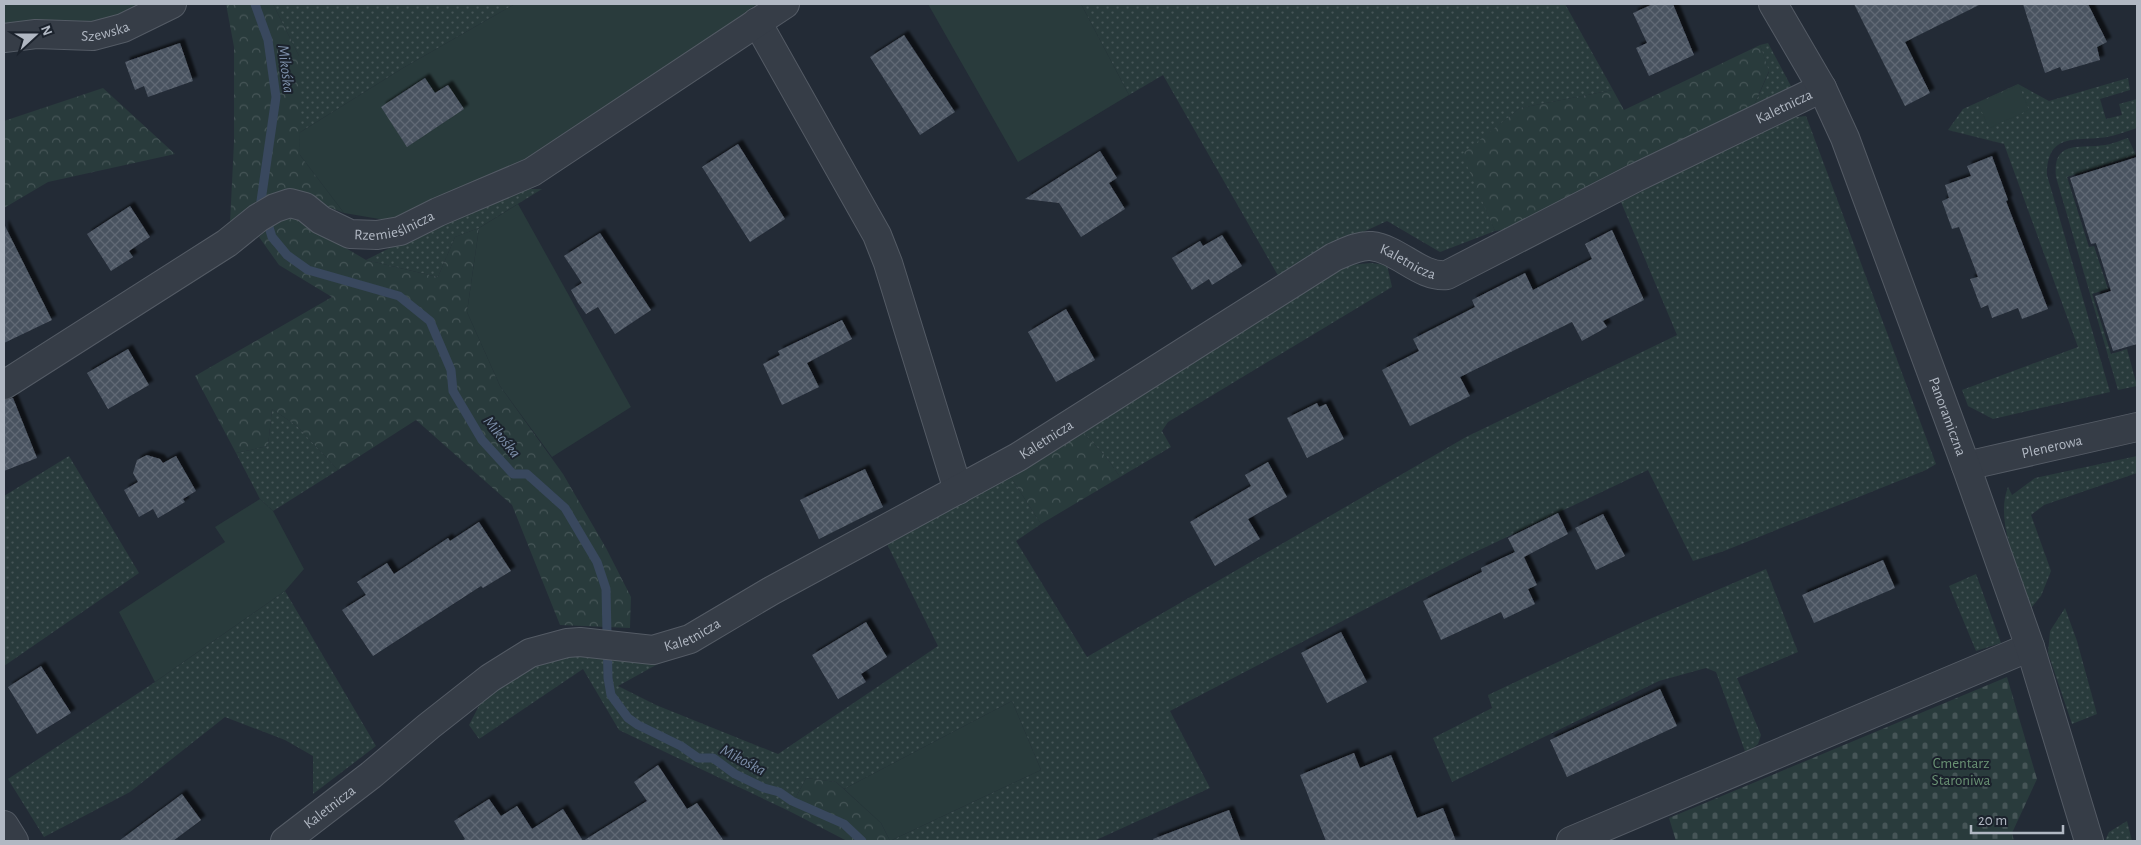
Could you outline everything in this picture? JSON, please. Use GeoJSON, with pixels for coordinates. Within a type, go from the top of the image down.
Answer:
{"type":"FeatureCollection","features":[{"type":"Feature","properties":{"kind":"street","name":"Szewska"},"geometry":{"type":"LineString","coordinates":[[4,38],[36,34],[93,36],[123,28],[172,4]]}},
{"type":"Feature","properties":{"kind":"street","name":"Rzemieślnicza"},"geometry":{"type":"LineString","coordinates":[[4,385],[227,243],[266,213],[290,203],[305,207],[321,220],[350,234],[377,235],[400,231],[438,212],[532,172],[786,4]]}},
{"type":"Feature","properties":{"kind":"street","name":"Panoramiczna"},"geometry":{"type":"LineString","coordinates":[[1773,4],[1822,88],[1845,138],[1966,466],[2030,647],[2089,841]]}},
{"type":"Feature","properties":{"kind":"street"},"geometry":{"type":"LineString","coordinates":[[757,22],[877,234],[888,263],[958,490]]}},
{"type":"Feature","properties":{"kind":"street","name":"Kaletnicza"},"geometry":{"type":"LineString","coordinates":[[285,841],[371,775],[450,709],[515,661],[530,653],[566,642],[609,644],[653,650],[690,639],[771,591],[1018,458],[1334,257],[1357,247],[1371,246],[1386,250],[1436,276],[1447,275],[1635,178],[1822,88]]}},
{"type":"Feature","properties":{"kind":"street","name":"Plenerowa"},"geometry":{"type":"LineString","coordinates":[[1966,466],[2137,426]]}},
{"type":"Feature","properties":{"kind":"street"},"geometry":{"type":"LineString","coordinates":[[1571,841],[2030,647]]}},
{"type":"Feature","properties":{"kind":"street"},"geometry":{"type":"LineString","coordinates":[[4,824],[14,841]]}},
{"type":"Feature","properties":{"kind":"green space"},"geometry":{"type":"Polygon","coordinates":[[[4,4],[156,4],[114,26],[4,30],[4,4]]]}},
{"type":"Feature","properties":{"kind":"green space"},"geometry":{"type":"Polygon","coordinates":[[[226,4],[273,4],[299,56],[300,155],[344,213],[287,191],[230,223],[234,142],[234,47],[226,4]]]}},
{"type":"Feature","properties":{"kind":"green space"},"geometry":{"type":"Polygon","coordinates":[[[273,4],[515,4],[403,68],[299,133],[299,56],[273,4]]]}},
{"type":"Feature","properties":{"kind":"green space"},"geometry":{"type":"Polygon","coordinates":[[[515,4],[757,4],[710,39],[516,171],[391,221],[344,213],[300,155],[299,133],[403,68],[515,4]]]}},
{"type":"Feature","properties":{"kind":"green space"},"geometry":{"type":"Polygon","coordinates":[[[928,4],[1081,4],[1129,95],[1018,162],[928,4]]]}},
{"type":"Feature","properties":{"kind":"green space"},"geometry":{"type":"Polygon","coordinates":[[[1081,4],[1565,4],[1613,90],[1520,108],[1463,154],[1495,231],[1440,252],[1387,221],[1322,251],[1280,279],[1163,75],[1129,95],[1081,4]]]}},
{"type":"Feature","properties":{"kind":"green space"},"geometry":{"type":"Polygon","coordinates":[[[1768,43],[1793,90],[1751,112],[1769,72],[1760,45],[1768,43]]]}},
{"type":"Feature","properties":{"kind":"green space"},"geometry":{"type":"Polygon","coordinates":[[[1760,45],[1769,71],[1751,112],[1510,229],[1495,231],[1462,154],[1520,108],[1613,90],[1624,110],[1760,45]]]}},
{"type":"Feature","properties":{"kind":"green space"},"geometry":{"type":"Polygon","coordinates":[[[2128,78],[2130,90],[2100,99],[2106,119],[2122,115],[2119,104],[2137,99],[2137,128],[2107,137],[2066,141],[2058,145],[2052,151],[2048,161],[2047,175],[2110,392],[1993,419],[1968,406],[1962,390],[2078,347],[2004,144],[1948,130],[1963,109],[2018,84],[2049,101],[2128,78]]]}},
{"type":"Feature","properties":{"kind":"green space"},"geometry":{"type":"Polygon","coordinates":[[[2019,85],[2029,110],[1989,128],[1978,103],[2019,85]]]}},
{"type":"Feature","properties":{"kind":"green space"},"geometry":{"type":"Polygon","coordinates":[[[103,88],[175,154],[48,182],[4,208],[4,121],[103,88]]]}},
{"type":"Feature","properties":{"kind":"green space"},"geometry":{"type":"Polygon","coordinates":[[[1806,116],[1936,464],[1926,470],[1724,551],[1693,561],[1648,470],[1471,554],[1170,711],[1210,788],[1094,841],[890,841],[1041,770],[1012,701],[844,789],[836,782],[806,778],[789,811],[619,730],[583,669],[479,739],[469,725],[481,702],[507,681],[533,664],[580,651],[667,659],[618,686],[656,705],[778,754],[938,646],[886,542],[1010,476],[1041,524],[1016,541],[1087,657],[1466,437],[1677,335],[1621,202],[1787,118],[1806,116]]]}},
{"type":"Feature","properties":{"kind":"green space"},"geometry":{"type":"Polygon","coordinates":[[[2128,138],[2136,155],[2067,177],[2089,247],[2094,246],[2108,289],[2092,294],[2111,354],[2127,349],[2137,386],[2118,390],[2056,177],[2056,165],[2058,157],[2063,151],[2070,148],[2108,144],[2128,138]]]}},
{"type":"Feature","properties":{"kind":"green space"},"geometry":{"type":"Polygon","coordinates":[[[525,189],[542,189],[479,228],[455,237],[438,277],[366,260],[419,233],[525,189]]]}},
{"type":"Feature","properties":{"kind":"green space"},"geometry":{"type":"Polygon","coordinates":[[[518,204],[631,407],[552,457],[500,386],[467,312],[479,228],[518,204]]]}},
{"type":"Feature","properties":{"kind":"green space"},"geometry":{"type":"Polygon","coordinates":[[[283,215],[297,219],[366,260],[438,277],[455,237],[479,228],[467,312],[500,386],[563,474],[606,548],[631,597],[630,628],[560,625],[512,505],[416,420],[338,470],[297,426],[272,409],[268,446],[236,453],[195,376],[332,297],[279,265],[259,237],[283,215]]]}},
{"type":"Feature","properties":{"kind":"green space"},"geometry":{"type":"Polygon","coordinates":[[[1371,263],[1387,265],[1392,287],[1168,422],[1162,431],[1171,447],[1120,477],[1107,458],[1083,432],[1339,266],[1371,263]]]}},
{"type":"Feature","properties":{"kind":"green space"},"geometry":{"type":"Polygon","coordinates":[[[272,409],[297,426],[338,470],[273,511],[260,499],[236,453],[268,446],[272,409]]]}},
{"type":"Feature","properties":{"kind":"green space"},"geometry":{"type":"Polygon","coordinates":[[[1083,432],[1107,458],[1120,477],[1041,524],[1010,476],[1083,432]]]}},
{"type":"Feature","properties":{"kind":"green space"},"geometry":{"type":"Polygon","coordinates":[[[69,456],[139,573],[4,666],[4,496],[69,456]]]}},
{"type":"Feature","properties":{"kind":"green space"},"geometry":{"type":"Polygon","coordinates":[[[2137,456],[2137,473],[2044,505],[2031,515],[2051,571],[2041,596],[2031,608],[2006,531],[2004,516],[2008,487],[2012,495],[2035,478],[2137,456]]]}},
{"type":"Feature","properties":{"kind":"green space"},"geometry":{"type":"Polygon","coordinates":[[[260,499],[273,511],[304,569],[285,591],[155,682],[119,612],[225,542],[215,527],[260,499]]]}},
{"type":"Feature","properties":{"kind":"green space"},"geometry":{"type":"Polygon","coordinates":[[[1766,569],[1798,652],[1737,678],[1761,735],[1758,744],[1746,754],[1716,672],[1706,668],[1659,681],[1452,782],[1433,738],[1492,708],[1488,695],[1645,621],[1766,569]]]}},
{"type":"Feature","properties":{"kind":"green space"},"geometry":{"type":"Polygon","coordinates":[[[1976,574],[2001,643],[1976,651],[1949,586],[1976,574]]]}},
{"type":"Feature","properties":{"kind":"green space"},"geometry":{"type":"Polygon","coordinates":[[[285,591],[376,746],[313,794],[313,756],[285,740],[225,717],[130,792],[44,837],[8,779],[155,682],[285,591]]]}},
{"type":"Feature","properties":{"kind":"green space"},"geometry":{"type":"Polygon","coordinates":[[[2065,608],[2077,641],[2097,714],[2072,724],[2048,653],[2050,631],[2065,608]]]}},
{"type":"Feature","properties":{"kind":"green space","name":"Cmentarz Staroniwa"},"geometry":{"type":"Polygon","coordinates":[[[2007,677],[2037,779],[2012,833],[2014,841],[1676,841],[1669,818],[2007,677]]]}},
{"type":"Feature","properties":{"kind":"green space"},"geometry":{"type":"Polygon","coordinates":[[[1012,701],[1041,770],[890,841],[881,823],[844,789],[1012,701]]]}},
{"type":"Feature","properties":{"kind":"green space"},"geometry":{"type":"Polygon","coordinates":[[[806,778],[836,782],[881,823],[890,841],[847,841],[789,811],[806,778]]]}},
{"type":"Feature","properties":{"kind":"green space"},"geometry":{"type":"Polygon","coordinates":[[[2127,821],[2132,841],[2105,841],[2109,832],[2127,821]]]}},
{"type":"Feature","properties":{"kind":"building"},"geometry":{"type":"Polygon","coordinates":[[[1653,4],[1673,4],[1694,55],[1649,76],[1636,48],[1647,43],[1633,13],[1653,4]]]}},
{"type":"Feature","properties":{"kind":"building"},"geometry":{"type":"Polygon","coordinates":[[[1854,4],[1981,4],[1905,42],[1930,93],[1905,106],[1854,4]]]}},
{"type":"Feature","properties":{"kind":"building"},"geometry":{"type":"Polygon","coordinates":[[[2023,4],[2088,4],[2107,42],[2097,47],[2100,60],[2062,71],[2060,67],[2045,73],[2023,4]]]}},
{"type":"Feature","properties":{"kind":"building"},"geometry":{"type":"Polygon","coordinates":[[[904,35],[955,112],[920,135],[870,57],[904,35]]]}},
{"type":"Feature","properties":{"kind":"building"},"geometry":{"type":"Polygon","coordinates":[[[180,43],[193,81],[148,97],[144,86],[135,90],[125,62],[180,43]]]}},
{"type":"Feature","properties":{"kind":"building"},"geometry":{"type":"Polygon","coordinates":[[[425,78],[435,93],[448,85],[464,109],[407,147],[381,107],[425,78]]]}},
{"type":"Feature","properties":{"kind":"building"},"geometry":{"type":"Polygon","coordinates":[[[738,144],[785,219],[750,242],[702,167],[738,144]]]}},
{"type":"Feature","properties":{"kind":"building"},"geometry":{"type":"Polygon","coordinates":[[[1100,151],[1117,178],[1109,183],[1125,209],[1081,237],[1059,203],[1025,199],[1100,151]]]}},
{"type":"Feature","properties":{"kind":"building"},"geometry":{"type":"Polygon","coordinates":[[[1992,156],[2008,200],[2006,201],[2048,309],[2022,319],[2018,308],[1992,318],[1988,305],[1981,308],[1970,279],[1978,277],[1959,227],[1952,229],[1942,201],[1949,198],[1945,185],[1971,176],[1967,166],[1992,156]]]}},
{"type":"Feature","properties":{"kind":"building"},"geometry":{"type":"Polygon","coordinates":[[[2137,157],[2137,344],[2113,351],[2095,296],[2111,291],[2096,243],[2091,244],[2070,178],[2137,157]]]}},
{"type":"Feature","properties":{"kind":"building"},"geometry":{"type":"Polygon","coordinates":[[[130,206],[150,237],[129,251],[133,257],[111,271],[87,234],[130,206]]]}},
{"type":"Feature","properties":{"kind":"building"},"geometry":{"type":"Polygon","coordinates":[[[4,224],[52,320],[4,343],[4,224]]]}},
{"type":"Feature","properties":{"kind":"building"},"geometry":{"type":"Polygon","coordinates":[[[1612,230],[1644,300],[1603,321],[1607,327],[1582,341],[1572,322],[1460,377],[1470,396],[1410,426],[1382,370],[1419,351],[1413,339],[1475,307],[1472,300],[1525,273],[1533,290],[1592,259],[1585,244],[1612,230]]]}},
{"type":"Feature","properties":{"kind":"building"},"geometry":{"type":"Polygon","coordinates":[[[600,233],[651,310],[615,334],[598,307],[586,314],[578,303],[571,290],[582,283],[564,256],[600,233]]]}},
{"type":"Feature","properties":{"kind":"building"},"geometry":{"type":"Polygon","coordinates":[[[1222,235],[1242,266],[1212,285],[1209,279],[1192,290],[1172,258],[1200,241],[1203,246],[1222,235]]]}},
{"type":"Feature","properties":{"kind":"building"},"geometry":{"type":"Polygon","coordinates":[[[1066,309],[1095,360],[1056,382],[1028,332],[1066,309]]]}},
{"type":"Feature","properties":{"kind":"building"},"geometry":{"type":"Polygon","coordinates":[[[842,320],[852,339],[807,363],[819,387],[782,405],[763,364],[780,355],[778,351],[842,320]]]}},
{"type":"Feature","properties":{"kind":"building"},"geometry":{"type":"Polygon","coordinates":[[[128,349],[149,385],[108,409],[87,373],[128,349]]]}},
{"type":"Feature","properties":{"kind":"building"},"geometry":{"type":"Polygon","coordinates":[[[13,398],[37,458],[4,471],[4,400],[13,398]]]}},
{"type":"Feature","properties":{"kind":"building"},"geometry":{"type":"Polygon","coordinates":[[[1317,403],[1319,407],[1326,404],[1344,439],[1307,458],[1287,418],[1317,403]]]}},
{"type":"Feature","properties":{"kind":"building"},"geometry":{"type":"Polygon","coordinates":[[[147,455],[160,459],[163,463],[176,456],[196,491],[183,499],[185,502],[158,518],[153,509],[139,517],[124,490],[138,482],[133,473],[137,460],[147,455]]]}},
{"type":"Feature","properties":{"kind":"building"},"geometry":{"type":"Polygon","coordinates":[[[1268,462],[1287,497],[1248,519],[1260,539],[1215,566],[1190,522],[1251,486],[1245,475],[1268,462]]]}},
{"type":"Feature","properties":{"kind":"building"},"geometry":{"type":"Polygon","coordinates":[[[865,469],[883,507],[819,539],[800,500],[865,469]]]}},
{"type":"Feature","properties":{"kind":"building"},"geometry":{"type":"Polygon","coordinates":[[[1558,513],[1568,534],[1524,557],[1537,585],[1528,589],[1535,604],[1504,619],[1501,612],[1441,640],[1423,601],[1482,572],[1481,568],[1515,552],[1508,538],[1558,513]]]}},
{"type":"Feature","properties":{"kind":"building"},"geometry":{"type":"Polygon","coordinates":[[[1603,514],[1625,556],[1596,570],[1575,528],[1603,514]]]}},
{"type":"Feature","properties":{"kind":"building"},"geometry":{"type":"Polygon","coordinates":[[[479,522],[511,571],[483,588],[481,586],[373,656],[342,610],[366,595],[357,582],[387,563],[394,574],[448,538],[450,541],[479,522]]]}},
{"type":"Feature","properties":{"kind":"building"},"geometry":{"type":"Polygon","coordinates":[[[1883,560],[1895,588],[1814,623],[1802,595],[1883,560]]]}},
{"type":"Feature","properties":{"kind":"building"},"geometry":{"type":"Polygon","coordinates":[[[866,622],[887,657],[861,674],[866,682],[838,699],[812,655],[866,622]]]}},
{"type":"Feature","properties":{"kind":"building"},"geometry":{"type":"Polygon","coordinates":[[[1341,632],[1367,682],[1327,703],[1301,653],[1341,632]]]}},
{"type":"Feature","properties":{"kind":"building"},"geometry":{"type":"Polygon","coordinates":[[[41,666],[71,713],[37,734],[8,687],[41,666]]]}},
{"type":"Feature","properties":{"kind":"building"},"geometry":{"type":"Polygon","coordinates":[[[1660,689],[1677,726],[1567,777],[1550,740],[1660,689]]]}},
{"type":"Feature","properties":{"kind":"building"},"geometry":{"type":"Polygon","coordinates":[[[1354,753],[1360,768],[1391,755],[1417,818],[1443,808],[1456,841],[1326,841],[1300,775],[1354,753]]]}},
{"type":"Feature","properties":{"kind":"building"},"geometry":{"type":"Polygon","coordinates":[[[658,765],[687,809],[697,803],[724,841],[583,841],[647,801],[634,782],[658,765]]]}},
{"type":"Feature","properties":{"kind":"building"},"geometry":{"type":"Polygon","coordinates":[[[182,794],[201,820],[173,841],[119,841],[182,794]]]}},
{"type":"Feature","properties":{"kind":"building"},"geometry":{"type":"Polygon","coordinates":[[[489,799],[501,816],[517,806],[532,829],[563,809],[583,841],[462,841],[465,839],[454,821],[489,799]]]}},
{"type":"Feature","properties":{"kind":"building"},"geometry":{"type":"Polygon","coordinates":[[[1229,810],[1241,841],[1154,841],[1153,839],[1229,810]]]}},
{"type":"Feature","properties":{"kind":"waterway","name":"Mikośka"},"geometry":{"type":"LineString","coordinates":[[255,4],[268,40],[276,97],[261,201],[272,237],[287,255],[308,270],[399,296],[430,321],[451,370],[453,391],[482,440],[513,474],[527,474],[565,508],[597,562],[606,589],[608,678],[611,695],[628,718],[638,725],[681,746],[698,758],[713,758],[735,774],[764,788],[779,792],[792,801],[844,824],[862,841]]}}]}
